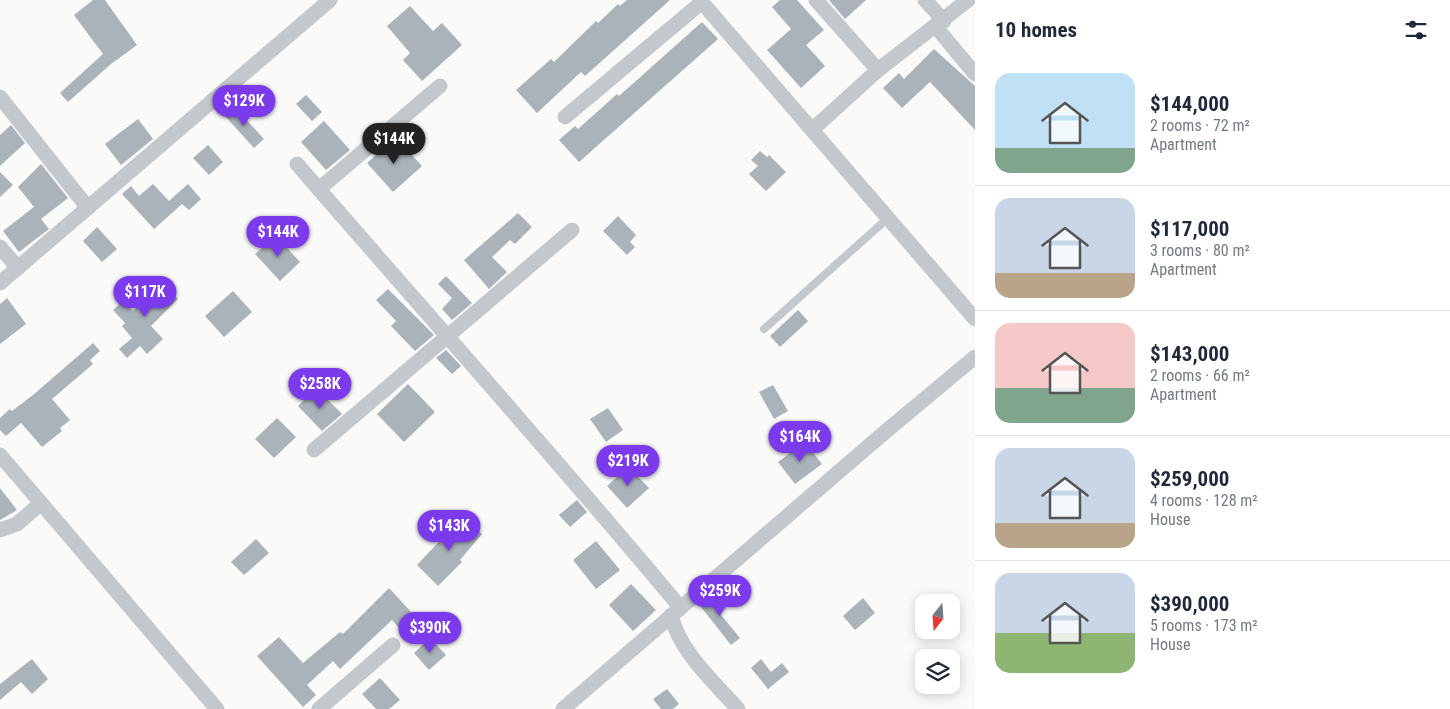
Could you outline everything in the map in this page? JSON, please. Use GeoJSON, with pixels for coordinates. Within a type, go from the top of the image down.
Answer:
{"type":"FeatureCollection","features":[{"type":"Feature","properties":{"kind":"street"},"geometry":{"type":"LineString","coordinates":[[0,284],[330,0]]}},
{"type":"Feature","properties":{"kind":"street"},"geometry":{"type":"LineString","coordinates":[[816,0],[878,70]]}},
{"type":"Feature","properties":{"kind":"street"},"geometry":{"type":"LineString","coordinates":[[925,0],[975,74]]}},
{"type":"Feature","properties":{"kind":"street"},"geometry":{"type":"LineString","coordinates":[[812,130],[878,70],[940,24],[968,0]]}},
{"type":"Feature","properties":{"kind":"street"},"geometry":{"type":"LineString","coordinates":[[565,117],[701,1],[975,319]]}},
{"type":"Feature","properties":{"kind":"street"},"geometry":{"type":"LineString","coordinates":[[318,189],[440,86]]}},
{"type":"Feature","properties":{"kind":"street"},"geometry":{"type":"LineString","coordinates":[[0,98],[88,208]]}},
{"type":"Feature","properties":{"kind":"street"},"geometry":{"type":"LineString","coordinates":[[297,164],[447,339],[576,483],[675,611],[677,634],[686,647],[738,709]]}},
{"type":"Feature","properties":{"kind":"street"},"geometry":{"type":"LineString","coordinates":[[314,450],[447,339],[572,230]]}},
{"type":"Feature","properties":{"kind":"street"},"geometry":{"type":"LineString","coordinates":[[0,247],[18,268]]}},
{"type":"Feature","properties":{"kind":"street"},"geometry":{"type":"LineString","coordinates":[[564,709],[675,611],[975,357]]}},
{"type":"Feature","properties":{"kind":"street"},"geometry":{"type":"LineString","coordinates":[[0,455],[217,709]]}},
{"type":"Feature","properties":{"kind":"street"},"geometry":{"type":"LineString","coordinates":[[0,530],[17,524],[41,503]]}},
{"type":"Feature","properties":{"kind":"street"},"geometry":{"type":"LineString","coordinates":[[319,709],[393,645]]}},
{"type":"Feature","properties":{"kind":"lane"},"geometry":{"type":"LineString","coordinates":[[764,329],[888,218]]}},
{"type":"Feature","properties":{"kind":"building"},"geometry":{"type":"Polygon","coordinates":[[[93,0],[105,0],[137,45],[111,64],[68,102],[60,93],[103,54],[74,15],[93,0]]]}},
{"type":"Feature","properties":{"kind":"building"},"geometry":{"type":"Polygon","coordinates":[[[627,0],[670,0],[585,76],[581,72],[537,113],[516,90],[551,59],[554,62],[596,21],[598,23],[618,4],[620,6],[627,0]]]}},
{"type":"Feature","properties":{"kind":"building"},"geometry":{"type":"Polygon","coordinates":[[[780,0],[797,0],[824,30],[806,45],[825,66],[801,88],[767,50],[791,29],[772,7],[780,0]]]}},
{"type":"Feature","properties":{"kind":"building"},"geometry":{"type":"Polygon","coordinates":[[[829,0],[866,0],[845,19],[829,0]]]}},
{"type":"Feature","properties":{"kind":"building"},"geometry":{"type":"Polygon","coordinates":[[[410,6],[433,31],[442,23],[462,45],[422,81],[403,60],[410,53],[387,26],[410,6]]]}},
{"type":"Feature","properties":{"kind":"building"},"geometry":{"type":"Polygon","coordinates":[[[702,22],[718,39],[579,162],[559,140],[575,126],[578,129],[617,94],[619,96],[702,22]]]}},
{"type":"Feature","properties":{"kind":"building"},"geometry":{"type":"Polygon","coordinates":[[[934,49],[975,86],[975,130],[930,82],[902,108],[883,88],[899,73],[904,79],[934,49]]]}},
{"type":"Feature","properties":{"kind":"building"},"geometry":{"type":"Polygon","coordinates":[[[306,95],[322,112],[312,121],[296,104],[306,95]]]}},
{"type":"Feature","properties":{"kind":"building"},"geometry":{"type":"Polygon","coordinates":[[[234,106],[264,139],[254,148],[224,115],[234,106]]]}},
{"type":"Feature","properties":{"kind":"building"},"geometry":{"type":"Polygon","coordinates":[[[138,119],[153,139],[121,165],[105,144],[138,119]]]}},
{"type":"Feature","properties":{"kind":"building"},"geometry":{"type":"Polygon","coordinates":[[[324,121],[350,150],[326,170],[301,142],[324,121]]]}},
{"type":"Feature","properties":{"kind":"building"},"geometry":{"type":"Polygon","coordinates":[[[11,125],[25,143],[0,166],[0,135],[11,125]]]}},
{"type":"Feature","properties":{"kind":"building"},"geometry":{"type":"Polygon","coordinates":[[[396,138],[422,166],[393,192],[367,163],[396,138]]]}},
{"type":"Feature","properties":{"kind":"building"},"geometry":{"type":"Polygon","coordinates":[[[208,145],[223,162],[209,175],[193,158],[208,145]]]}},
{"type":"Feature","properties":{"kind":"building"},"geometry":{"type":"Polygon","coordinates":[[[760,151],[767,157],[769,155],[786,172],[766,191],[749,174],[758,166],[751,160],[760,151]]]}},
{"type":"Feature","properties":{"kind":"building"},"geometry":{"type":"Polygon","coordinates":[[[41,164],[68,198],[41,219],[49,229],[19,252],[3,231],[34,207],[18,187],[41,164]]]}},
{"type":"Feature","properties":{"kind":"building"},"geometry":{"type":"Polygon","coordinates":[[[0,172],[13,185],[0,197],[0,172]]]}},
{"type":"Feature","properties":{"kind":"building"},"geometry":{"type":"Polygon","coordinates":[[[153,184],[169,201],[188,184],[201,199],[189,210],[182,204],[154,229],[122,194],[131,186],[139,196],[153,184]]]}},
{"type":"Feature","properties":{"kind":"building"},"geometry":{"type":"Polygon","coordinates":[[[518,213],[532,227],[515,244],[510,240],[492,257],[507,272],[489,289],[464,260],[518,213]]]}},
{"type":"Feature","properties":{"kind":"building"},"geometry":{"type":"Polygon","coordinates":[[[618,216],[636,235],[630,242],[635,247],[627,255],[603,231],[618,216]]]}},
{"type":"Feature","properties":{"kind":"building"},"geometry":{"type":"Polygon","coordinates":[[[97,227],[117,249],[102,262],[83,241],[97,227]]]}},
{"type":"Feature","properties":{"kind":"building"},"geometry":{"type":"Polygon","coordinates":[[[276,236],[300,262],[280,281],[255,254],[276,236]]]}},
{"type":"Feature","properties":{"kind":"building"},"geometry":{"type":"Polygon","coordinates":[[[446,276],[472,303],[452,320],[442,309],[452,298],[438,284],[446,276]]]}},
{"type":"Feature","properties":{"kind":"building"},"geometry":{"type":"Polygon","coordinates":[[[159,278],[178,299],[151,326],[163,339],[147,354],[140,346],[127,358],[119,349],[132,338],[122,326],[125,323],[113,310],[123,301],[133,311],[148,298],[143,293],[159,278]]]}},
{"type":"Feature","properties":{"kind":"building"},"geometry":{"type":"Polygon","coordinates":[[[388,289],[434,335],[415,351],[391,326],[396,321],[376,300],[388,289]]]}},
{"type":"Feature","properties":{"kind":"building"},"geometry":{"type":"Polygon","coordinates":[[[233,291],[252,312],[224,337],[205,316],[233,291]]]}},
{"type":"Feature","properties":{"kind":"building"},"geometry":{"type":"Polygon","coordinates":[[[7,298],[26,324],[0,344],[0,304],[7,298]]]}},
{"type":"Feature","properties":{"kind":"building"},"geometry":{"type":"Polygon","coordinates":[[[798,310],[808,321],[780,347],[770,336],[798,310]]]}},
{"type":"Feature","properties":{"kind":"building"},"geometry":{"type":"Polygon","coordinates":[[[93,343],[100,351],[90,360],[93,364],[52,399],[70,420],[60,428],[62,431],[42,447],[21,423],[6,436],[0,430],[0,418],[10,409],[12,411],[33,395],[93,343]]]}},
{"type":"Feature","properties":{"kind":"building"},"geometry":{"type":"Polygon","coordinates":[[[446,350],[461,366],[452,374],[436,358],[446,350]]]}},
{"type":"Feature","properties":{"kind":"building"},"geometry":{"type":"Polygon","coordinates":[[[408,384],[435,412],[404,442],[377,414],[408,384]]]}},
{"type":"Feature","properties":{"kind":"building"},"geometry":{"type":"Polygon","coordinates":[[[773,385],[788,411],[774,419],[759,392],[773,385]]]}},
{"type":"Feature","properties":{"kind":"building"},"geometry":{"type":"Polygon","coordinates":[[[316,388],[342,414],[322,431],[298,406],[316,388]]]}},
{"type":"Feature","properties":{"kind":"building"},"geometry":{"type":"Polygon","coordinates":[[[608,408],[623,430],[606,442],[590,419],[608,408]]]}},
{"type":"Feature","properties":{"kind":"building"},"geometry":{"type":"Polygon","coordinates":[[[277,418],[296,437],[274,458],[255,439],[277,418]]]}},
{"type":"Feature","properties":{"kind":"building"},"geometry":{"type":"Polygon","coordinates":[[[805,442],[822,464],[795,484],[778,462],[805,442]]]}},
{"type":"Feature","properties":{"kind":"building"},"geometry":{"type":"Polygon","coordinates":[[[628,467],[649,488],[627,508],[607,486],[628,467]]]}},
{"type":"Feature","properties":{"kind":"building"},"geometry":{"type":"Polygon","coordinates":[[[0,488],[17,510],[0,520],[0,488]]]}},
{"type":"Feature","properties":{"kind":"building"},"geometry":{"type":"Polygon","coordinates":[[[577,500],[587,512],[570,527],[559,515],[577,500]]]}},
{"type":"Feature","properties":{"kind":"building"},"geometry":{"type":"Polygon","coordinates":[[[462,517],[482,534],[460,560],[462,562],[438,586],[417,565],[462,517]]]}},
{"type":"Feature","properties":{"kind":"building"},"geometry":{"type":"Polygon","coordinates":[[[256,539],[269,553],[244,575],[231,562],[256,539]]]}},
{"type":"Feature","properties":{"kind":"building"},"geometry":{"type":"Polygon","coordinates":[[[596,541],[620,570],[596,589],[573,560],[596,541]]]}},
{"type":"Feature","properties":{"kind":"building"},"geometry":{"type":"Polygon","coordinates":[[[631,584],[656,610],[633,631],[609,605],[631,584]]]}},
{"type":"Feature","properties":{"kind":"building"},"geometry":{"type":"Polygon","coordinates":[[[389,588],[412,613],[398,627],[392,620],[340,669],[333,661],[307,685],[316,695],[303,707],[257,656],[279,637],[303,663],[340,632],[343,634],[389,588]]]}},
{"type":"Feature","properties":{"kind":"building"},"geometry":{"type":"Polygon","coordinates":[[[719,591],[728,602],[717,610],[740,638],[731,645],[701,607],[706,603],[705,601],[719,591]]]}},
{"type":"Feature","properties":{"kind":"building"},"geometry":{"type":"Polygon","coordinates":[[[863,598],[875,613],[855,630],[843,616],[863,598]]]}},
{"type":"Feature","properties":{"kind":"building"},"geometry":{"type":"Polygon","coordinates":[[[430,638],[446,655],[429,670],[414,653],[430,638]]]}},
{"type":"Feature","properties":{"kind":"building"},"geometry":{"type":"Polygon","coordinates":[[[32,659],[48,679],[32,694],[21,682],[0,700],[0,684],[32,659]]]}},
{"type":"Feature","properties":{"kind":"building"},"geometry":{"type":"Polygon","coordinates":[[[761,659],[771,672],[782,663],[789,672],[768,689],[751,668],[761,659]]]}},
{"type":"Feature","properties":{"kind":"building"},"geometry":{"type":"Polygon","coordinates":[[[380,678],[400,700],[389,709],[376,709],[362,694],[380,678]]]}},
{"type":"Feature","properties":{"kind":"building"},"geometry":{"type":"Polygon","coordinates":[[[667,689],[679,704],[673,709],[661,709],[653,699],[667,689]]]}}]}
